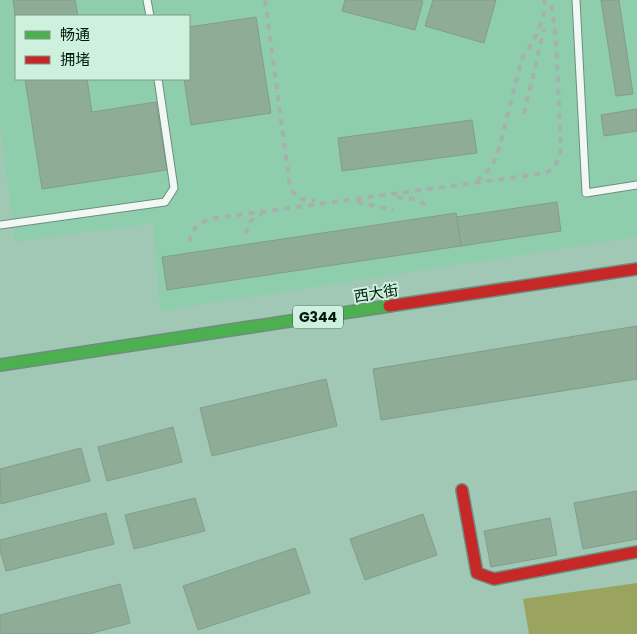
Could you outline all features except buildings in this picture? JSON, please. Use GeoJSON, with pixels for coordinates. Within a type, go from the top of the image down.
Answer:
{"type":"FeatureCollection","features":[{"type":"Feature","properties":{"kind":"main road","name":"西大街"},"geometry":{"type":"LineString","coordinates":[[0,365],[637,269]]}},
{"type":"Feature","properties":{"kind":"main road"},"geometry":{"type":"LineString","coordinates":[[462,490],[477,572],[494,579],[637,552]]}},
{"type":"Feature","properties":{"kind":"lane"},"geometry":{"type":"LineString","coordinates":[[147,0],[150,15]]}},
{"type":"Feature","properties":{"kind":"lane"},"geometry":{"type":"LineString","coordinates":[[576,0],[586,193],[637,185]]}},
{"type":"Feature","properties":{"kind":"lane"},"geometry":{"type":"LineString","coordinates":[[0,226],[165,202],[174,188],[158,80]]}},
{"type":"Feature","properties":{"kind":"shaded area"},"geometry":{"type":"Polygon","coordinates":[[[0,0],[637,0],[637,237],[160,311],[153,223],[15,242],[0,125],[0,0]]]}},
{"type":"Feature","properties":{"kind":"shaded area"},"geometry":{"type":"Polygon","coordinates":[[[637,583],[637,634],[529,634],[523,599],[637,583]]]}},
{"type":"Feature","properties":{"kind":"railway"},"geometry":{"type":"LineString","coordinates":[[265,0],[290,187],[294,194],[300,198],[315,200]]}},
{"type":"Feature","properties":{"kind":"railway"},"geometry":{"type":"LineString","coordinates":[[477,181],[491,168],[499,149],[522,58],[533,42],[543,18],[545,0]]}},
{"type":"Feature","properties":{"kind":"railway"},"geometry":{"type":"LineString","coordinates":[[189,242],[196,227],[209,219],[546,173],[556,163],[561,151],[556,39],[551,0]]}},
{"type":"Feature","properties":{"kind":"railway"},"geometry":{"type":"LineString","coordinates":[[524,114],[544,29]]}},
{"type":"Feature","properties":{"kind":"railway"},"geometry":{"type":"LineString","coordinates":[[397,197],[414,199],[430,207]]}},
{"type":"Feature","properties":{"kind":"railway"},"geometry":{"type":"LineString","coordinates":[[357,202],[394,210]]}},
{"type":"Feature","properties":{"kind":"railway"},"geometry":{"type":"LineString","coordinates":[[246,234],[251,221],[262,214]]}},
{"type":"Feature","properties":{"kind":"traffic: fast"},"geometry":{"type":"LineString","coordinates":[[0,365],[389,306]]}},
{"type":"Feature","properties":{"kind":"traffic: jam"},"geometry":{"type":"LineString","coordinates":[[389,306],[637,269]]}},
{"type":"Feature","properties":{"kind":"traffic: jam"},"geometry":{"type":"LineString","coordinates":[[462,490],[477,573],[494,579],[637,552]]}}]}
